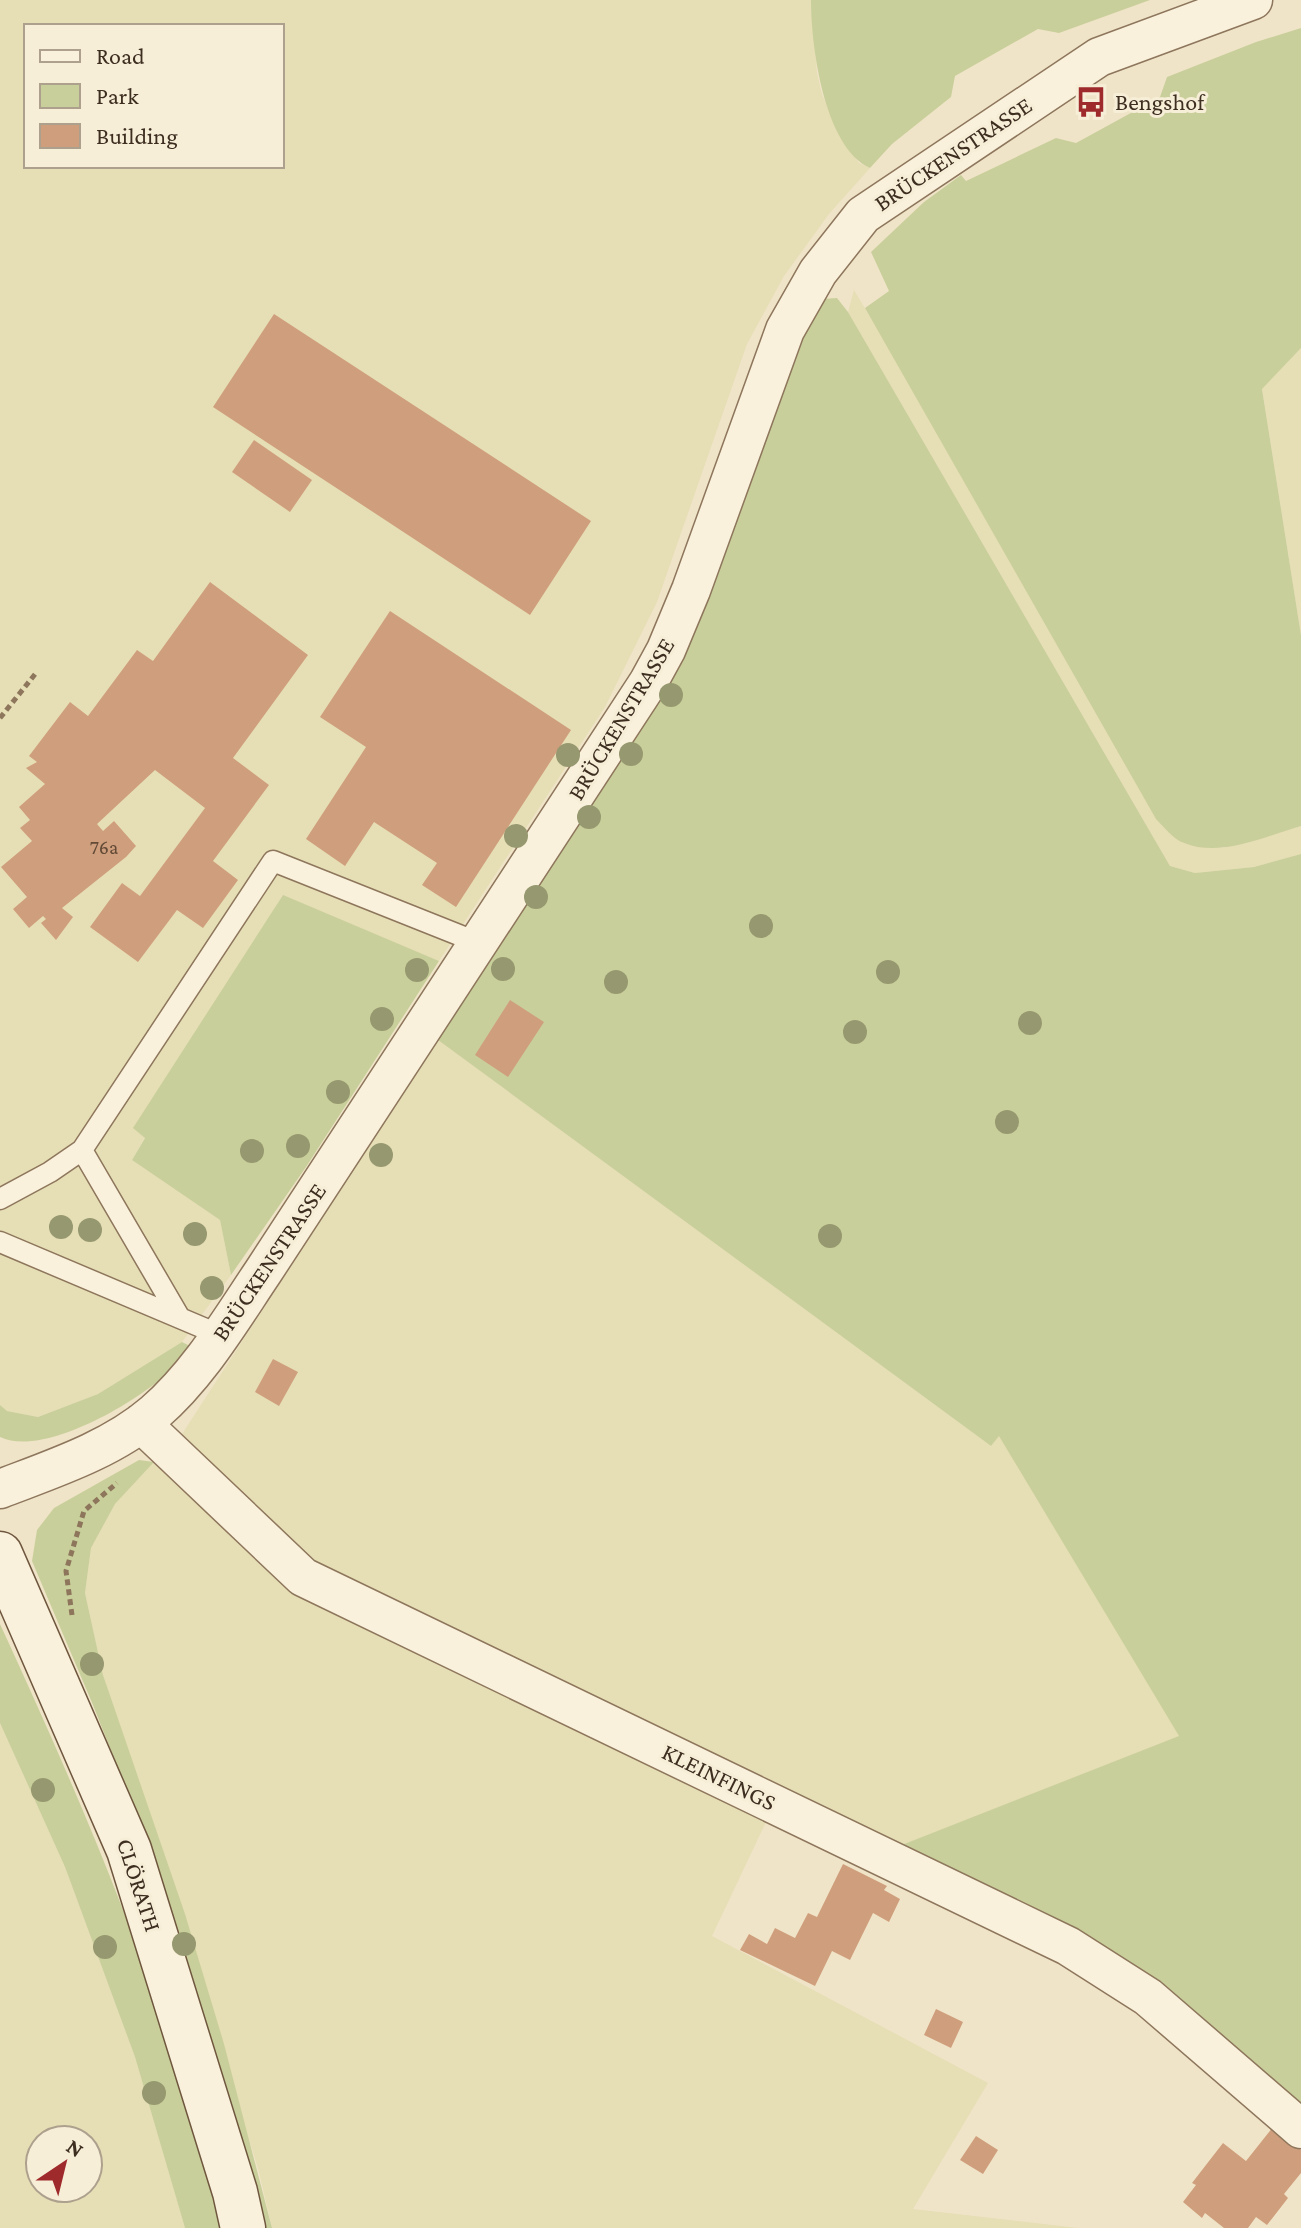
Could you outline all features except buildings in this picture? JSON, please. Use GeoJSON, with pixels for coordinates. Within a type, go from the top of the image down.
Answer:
{"type":"FeatureCollection","features":[{"type":"Feature","properties":{"kind":"main road","name":"CLÖRATH"},"geometry":{"type":"LineString","coordinates":[[0,1554],[129,1850],[235,2192],[243,2228]]}},
{"type":"Feature","properties":{"kind":"street","name":"BRÜCKENSTRASSE"},"geometry":{"type":"LineString","coordinates":[[0,1489],[73,1460],[141,1423],[174,1394],[220,1335],[479,943],[659,663],[691,590],[779,343],[818,272],[863,215],[881,200],[1099,57],[1253,0]]}},
{"type":"Feature","properties":{"kind":"street","name":"KLEINFINGS"},"geometry":{"type":"LineString","coordinates":[[141,1423],[303,1577],[1068,1946],[1148,1997],[1301,2129]]}},
{"type":"Feature","properties":{"kind":"lane"},"geometry":{"type":"LineString","coordinates":[[0,1199],[50,1172],[82,1150],[273,861],[479,943]]}},
{"type":"Feature","properties":{"kind":"lane"},"geometry":{"type":"LineString","coordinates":[[82,1150],[180,1318]]}},
{"type":"Feature","properties":{"kind":"lane"},"geometry":{"type":"LineString","coordinates":[[0,1242],[220,1335]]}},
{"type":"Feature","properties":{"kind":"path"},"geometry":{"type":"LineString","coordinates":[[0,718],[36,673]]}},
{"type":"Feature","properties":{"kind":"path"},"geometry":{"type":"LineString","coordinates":[[43,1649],[75,1637],[66,1571],[84,1511],[118,1482]]}},
{"type":"Feature","properties":{"kind":"shaded area"},"geometry":{"type":"Polygon","coordinates":[[[0,0],[811,0],[817,73],[822,94],[833,121],[859,163],[870,168],[829,214],[784,276],[747,344],[657,602],[605,707],[439,961],[282,896],[132,1160],[220,1220],[231,1275],[182,1342],[98,1394],[38,1417],[7,1411],[0,1405],[0,0]]]}},
{"type":"Feature","properties":{"kind":"shaded area"},"geometry":{"type":"Polygon","coordinates":[[[854,290],[1183,843],[1223,848],[1301,826],[1301,854],[1254,867],[1195,873],[1170,866],[848,312],[854,290]]]}},
{"type":"Feature","properties":{"kind":"shaded area"},"geometry":{"type":"Polygon","coordinates":[[[1301,348],[1301,635],[1262,388],[1301,348]]]}},
{"type":"Feature","properties":{"kind":"shaded area"},"geometry":{"type":"Polygon","coordinates":[[[438,1040],[991,1446],[999,1435],[1180,1736],[894,1848],[316,1567],[182,1434],[438,1040]]]}},
{"type":"Feature","properties":{"kind":"shaded area"},"geometry":{"type":"Polygon","coordinates":[[[154,1462],[288,1584],[766,1822],[712,1936],[988,2083],[913,2209],[1078,2228],[272,2228],[258,2168],[103,1675],[85,1593],[91,1548],[115,1504],[154,1462]]]}},
{"type":"Feature","properties":{"kind":"shaded area"},"geometry":{"type":"Polygon","coordinates":[[[0,1723],[65,1867],[135,2057],[185,2228],[0,2228],[0,1723]]]}},
{"type":"Feature","properties":{"kind":"green space"},"geometry":{"type":"Polygon","coordinates":[[[811,0],[1150,0],[1059,33],[1038,29],[955,76],[951,97],[892,144],[870,168],[854,157],[831,118],[818,68],[811,0]]]}},
{"type":"Feature","properties":{"kind":"green space"},"geometry":{"type":"Polygon","coordinates":[[[1301,28],[1301,348],[1262,389],[1301,635],[1301,826],[1243,844],[1198,847],[1176,839],[1156,819],[865,308],[889,291],[871,252],[924,202],[961,175],[966,181],[1056,138],[1076,143],[1160,97],[1167,77],[1301,28]]]}},
{"type":"Feature","properties":{"kind":"green space"},"geometry":{"type":"Polygon","coordinates":[[[837,298],[848,312],[1170,866],[1195,873],[1254,867],[1301,854],[1301,2108],[894,1848],[1179,1736],[999,1436],[991,1446],[438,1040],[665,691],[791,355],[822,299],[837,298]]]}},
{"type":"Feature","properties":{"kind":"green space"},"geometry":{"type":"Polygon","coordinates":[[[283,895],[439,961],[306,1167],[231,1275],[220,1220],[132,1160],[145,1138],[133,1128],[283,895]]]}},
{"type":"Feature","properties":{"kind":"green space"},"geometry":{"type":"Polygon","coordinates":[[[182,1342],[190,1346],[171,1370],[137,1396],[90,1423],[41,1440],[19,1441],[0,1437],[0,1405],[7,1411],[38,1417],[98,1394],[182,1342]]]}},
{"type":"Feature","properties":{"kind":"green space"},"geometry":{"type":"Polygon","coordinates":[[[139,1460],[154,1462],[115,1504],[91,1548],[85,1593],[103,1675],[185,1914],[224,2044],[272,2228],[259,2228],[230,2106],[192,1977],[147,1842],[32,1561],[37,1530],[54,1508],[139,1460]]]}},
{"type":"Feature","properties":{"kind":"green space"},"geometry":{"type":"Polygon","coordinates":[[[0,1624],[89,1824],[148,1977],[181,2078],[222,2228],[185,2228],[135,2057],[65,1867],[0,1723],[0,1624]]]}},
{"type":"Feature","properties":{"kind":"place","name":"Bengshof"},"geometry":{"type":"Point","coordinates":[1091,102]}}]}
